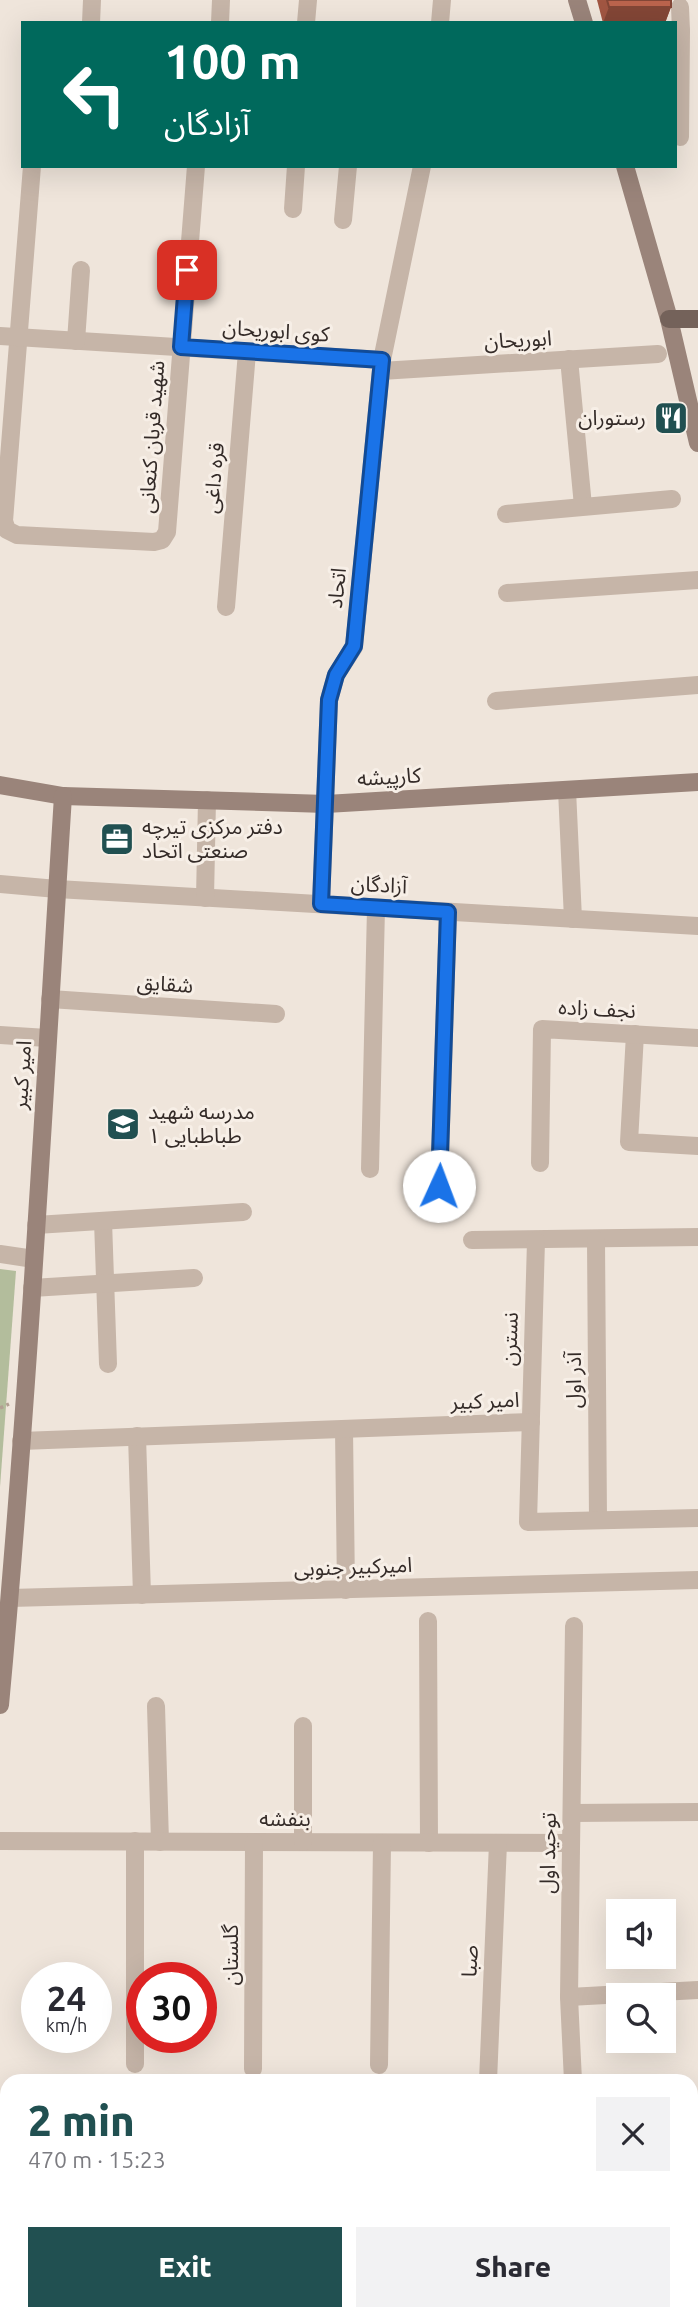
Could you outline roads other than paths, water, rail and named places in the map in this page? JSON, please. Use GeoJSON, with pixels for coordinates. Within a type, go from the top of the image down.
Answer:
{"type":"FeatureCollection","features":[{"type":"Feature","properties":{"kind":"main road"},"geometry":{"type":"LineString","coordinates":[[577,0],[583,21]]}},
{"type":"Feature","properties":{"kind":"main road"},"geometry":{"type":"LineString","coordinates":[[626,168],[670,319],[698,443]]}},
{"type":"Feature","properties":{"kind":"main road"},"geometry":{"type":"LineString","coordinates":[[670,319],[698,319]]}},
{"type":"Feature","properties":{"kind":"main road","name":"کارپیشه"},"geometry":{"type":"LineString","coordinates":[[0,785],[63,796],[326,804],[698,782]]}},
{"type":"Feature","properties":{"kind":"main road","name":"امیر کبیر"},"geometry":{"type":"LineString","coordinates":[[0,1697],[10,1598],[32,1288],[63,796]]}},
{"type":"Feature","properties":{"kind":"street"},"geometry":{"type":"LineString","coordinates":[[91,21],[93,0]]}},
{"type":"Feature","properties":{"kind":"street"},"geometry":{"type":"LineString","coordinates":[[220,21],[221,0]]}},
{"type":"Feature","properties":{"kind":"street"},"geometry":{"type":"LineString","coordinates":[[306,21],[308,0]]}},
{"type":"Feature","properties":{"kind":"street"},"geometry":{"type":"LineString","coordinates":[[440,21],[442,0]]}},
{"type":"Feature","properties":{"kind":"street"},"geometry":{"type":"LineString","coordinates":[[680,7],[680,137]]}},
{"type":"Feature","properties":{"kind":"street"},"geometry":{"type":"LineString","coordinates":[[19,337],[32,168]]}},
{"type":"Feature","properties":{"kind":"street"},"geometry":{"type":"LineString","coordinates":[[181,347],[196,168]]}},
{"type":"Feature","properties":{"kind":"street"},"geometry":{"type":"LineString","coordinates":[[293,209],[296,168]]}},
{"type":"Feature","properties":{"kind":"street"},"geometry":{"type":"LineString","coordinates":[[344,220],[348,168]]}},
{"type":"Feature","properties":{"kind":"street","name":"اتحاد"},"geometry":{"type":"LineString","coordinates":[[321,904],[329,700],[336,675],[354,646],[382,365],[422,168]]}},
{"type":"Feature","properties":{"kind":"street"},"geometry":{"type":"LineString","coordinates":[[76,341],[80,270]]}},
{"type":"Feature","properties":{"kind":"street","name":"کوی ابوریحان"},"geometry":{"type":"LineString","coordinates":[[0,336],[247,352],[382,365]]}},
{"type":"Feature","properties":{"kind":"street","name":"شهید قربان کنعانی"},"geometry":{"type":"LineString","coordinates":[[19,337],[5,521],[7,530],[17,535],[154,542],[162,540],[167,532],[181,347]]}},
{"type":"Feature","properties":{"kind":"street","name":"قره داغی"},"geometry":{"type":"LineString","coordinates":[[226,607],[247,352]]}},
{"type":"Feature","properties":{"kind":"street","name":"ابوریحان"},"geometry":{"type":"LineString","coordinates":[[382,365],[658,354]]}},
{"type":"Feature","properties":{"kind":"street"},"geometry":{"type":"LineString","coordinates":[[569,359],[583,506]]}},
{"type":"Feature","properties":{"kind":"street"},"geometry":{"type":"LineString","coordinates":[[506,514],[672,499]]}},
{"type":"Feature","properties":{"kind":"street"},"geometry":{"type":"LineString","coordinates":[[507,593],[698,580]]}},
{"type":"Feature","properties":{"kind":"street"},"geometry":{"type":"LineString","coordinates":[[496,701],[698,685]]}},
{"type":"Feature","properties":{"kind":"street"},"geometry":{"type":"LineString","coordinates":[[567,790],[573,919]]}},
{"type":"Feature","properties":{"kind":"street"},"geometry":{"type":"LineString","coordinates":[[205,898],[207,800]]}},
{"type":"Feature","properties":{"kind":"street","name":"آزادگان"},"geometry":{"type":"LineString","coordinates":[[0,884],[698,926]]}},
{"type":"Feature","properties":{"kind":"street"},"geometry":{"type":"LineString","coordinates":[[370,1169],[376,908]]}},
{"type":"Feature","properties":{"kind":"street"},"geometry":{"type":"LineString","coordinates":[[439,1186],[448,912]]}},
{"type":"Feature","properties":{"kind":"street","name":"شقایق"},"geometry":{"type":"LineString","coordinates":[[50,999],[276,1014]]}},
{"type":"Feature","properties":{"kind":"street","name":"نجف زاده"},"geometry":{"type":"LineString","coordinates":[[540,1163],[542,1029],[698,1038]]}},
{"type":"Feature","properties":{"kind":"street"},"geometry":{"type":"LineString","coordinates":[[635,1034],[629,1142],[698,1146]]}},
{"type":"Feature","properties":{"kind":"street"},"geometry":{"type":"LineString","coordinates":[[0,1035],[47,1038]]}},
{"type":"Feature","properties":{"kind":"street"},"geometry":{"type":"LineString","coordinates":[[36,1225],[243,1212]]}},
{"type":"Feature","properties":{"kind":"street"},"geometry":{"type":"LineString","coordinates":[[103,1221],[108,1364]]}},
{"type":"Feature","properties":{"kind":"street"},"geometry":{"type":"LineString","coordinates":[[472,1240],[698,1237]]}},
{"type":"Feature","properties":{"kind":"street","name":"آذر اول"},"geometry":{"type":"LineString","coordinates":[[596,1240],[598,1520]]}},
{"type":"Feature","properties":{"kind":"street","name":"نسترن"},"geometry":{"type":"LineString","coordinates":[[536,1241],[528,1522],[598,1520]]}},
{"type":"Feature","properties":{"kind":"street"},"geometry":{"type":"LineString","coordinates":[[0,1254],[34,1259]]}},
{"type":"Feature","properties":{"kind":"street"},"geometry":{"type":"LineString","coordinates":[[32,1288],[194,1278]]}},
{"type":"Feature","properties":{"kind":"street","name":"امیر کبیر"},"geometry":{"type":"LineString","coordinates":[[21,1441],[531,1422]]}},
{"type":"Feature","properties":{"kind":"street"},"geometry":{"type":"LineString","coordinates":[[344,1429],[346,1590]]}},
{"type":"Feature","properties":{"kind":"street"},"geometry":{"type":"LineString","coordinates":[[138,1436],[142,1595]]}},
{"type":"Feature","properties":{"kind":"street"},"geometry":{"type":"LineString","coordinates":[[598,1520],[698,1518]]}},
{"type":"Feature","properties":{"kind":"street","name":"امیرکبیر جنوبی"},"geometry":{"type":"LineString","coordinates":[[10,1598],[698,1580]]}},
{"type":"Feature","properties":{"kind":"street"},"geometry":{"type":"LineString","coordinates":[[428,1620],[429,1843]]}},
{"type":"Feature","properties":{"kind":"street","name":"توحید اول"},"geometry":{"type":"LineString","coordinates":[[573,2074],[569,1997],[574,1626]]}},
{"type":"Feature","properties":{"kind":"street"},"geometry":{"type":"LineString","coordinates":[[156,1706],[160,1842]]}},
{"type":"Feature","properties":{"kind":"street"},"geometry":{"type":"LineString","coordinates":[[303,1726],[303,1842]]}},
{"type":"Feature","properties":{"kind":"street"},"geometry":{"type":"LineString","coordinates":[[572,1813],[698,1812]]}},
{"type":"Feature","properties":{"kind":"street","name":"بنفشه"},"geometry":{"type":"LineString","coordinates":[[0,1841],[571,1843]]}},
{"type":"Feature","properties":{"kind":"street"},"geometry":{"type":"LineString","coordinates":[[135,1841],[135,2064]]}},
{"type":"Feature","properties":{"kind":"street","name":"گلستان"},"geometry":{"type":"LineString","coordinates":[[253,2069],[254,1842]]}},
{"type":"Feature","properties":{"kind":"street"},"geometry":{"type":"LineString","coordinates":[[379,2065],[382,1843]]}},
{"type":"Feature","properties":{"kind":"street","name":"صبا"},"geometry":{"type":"LineString","coordinates":[[488,2074],[498,1843]]}},
{"type":"Feature","properties":{"kind":"street"},"geometry":{"type":"LineString","coordinates":[[569,1997],[698,1990]]}},
{"type":"Feature","properties":{"kind":"place","name":"رستوران"},"geometry":{"type":"Point","coordinates":[671,418]}},
{"type":"Feature","properties":{"kind":"place","name":"دفتر مرکزی تیرچه صنعتی اتحاد"},"geometry":{"type":"Point","coordinates":[117,839]}},
{"type":"Feature","properties":{"kind":"place","name":"مدرسه شهید طباطبایی ۱"},"geometry":{"type":"Point","coordinates":[123,1124]}}]}
